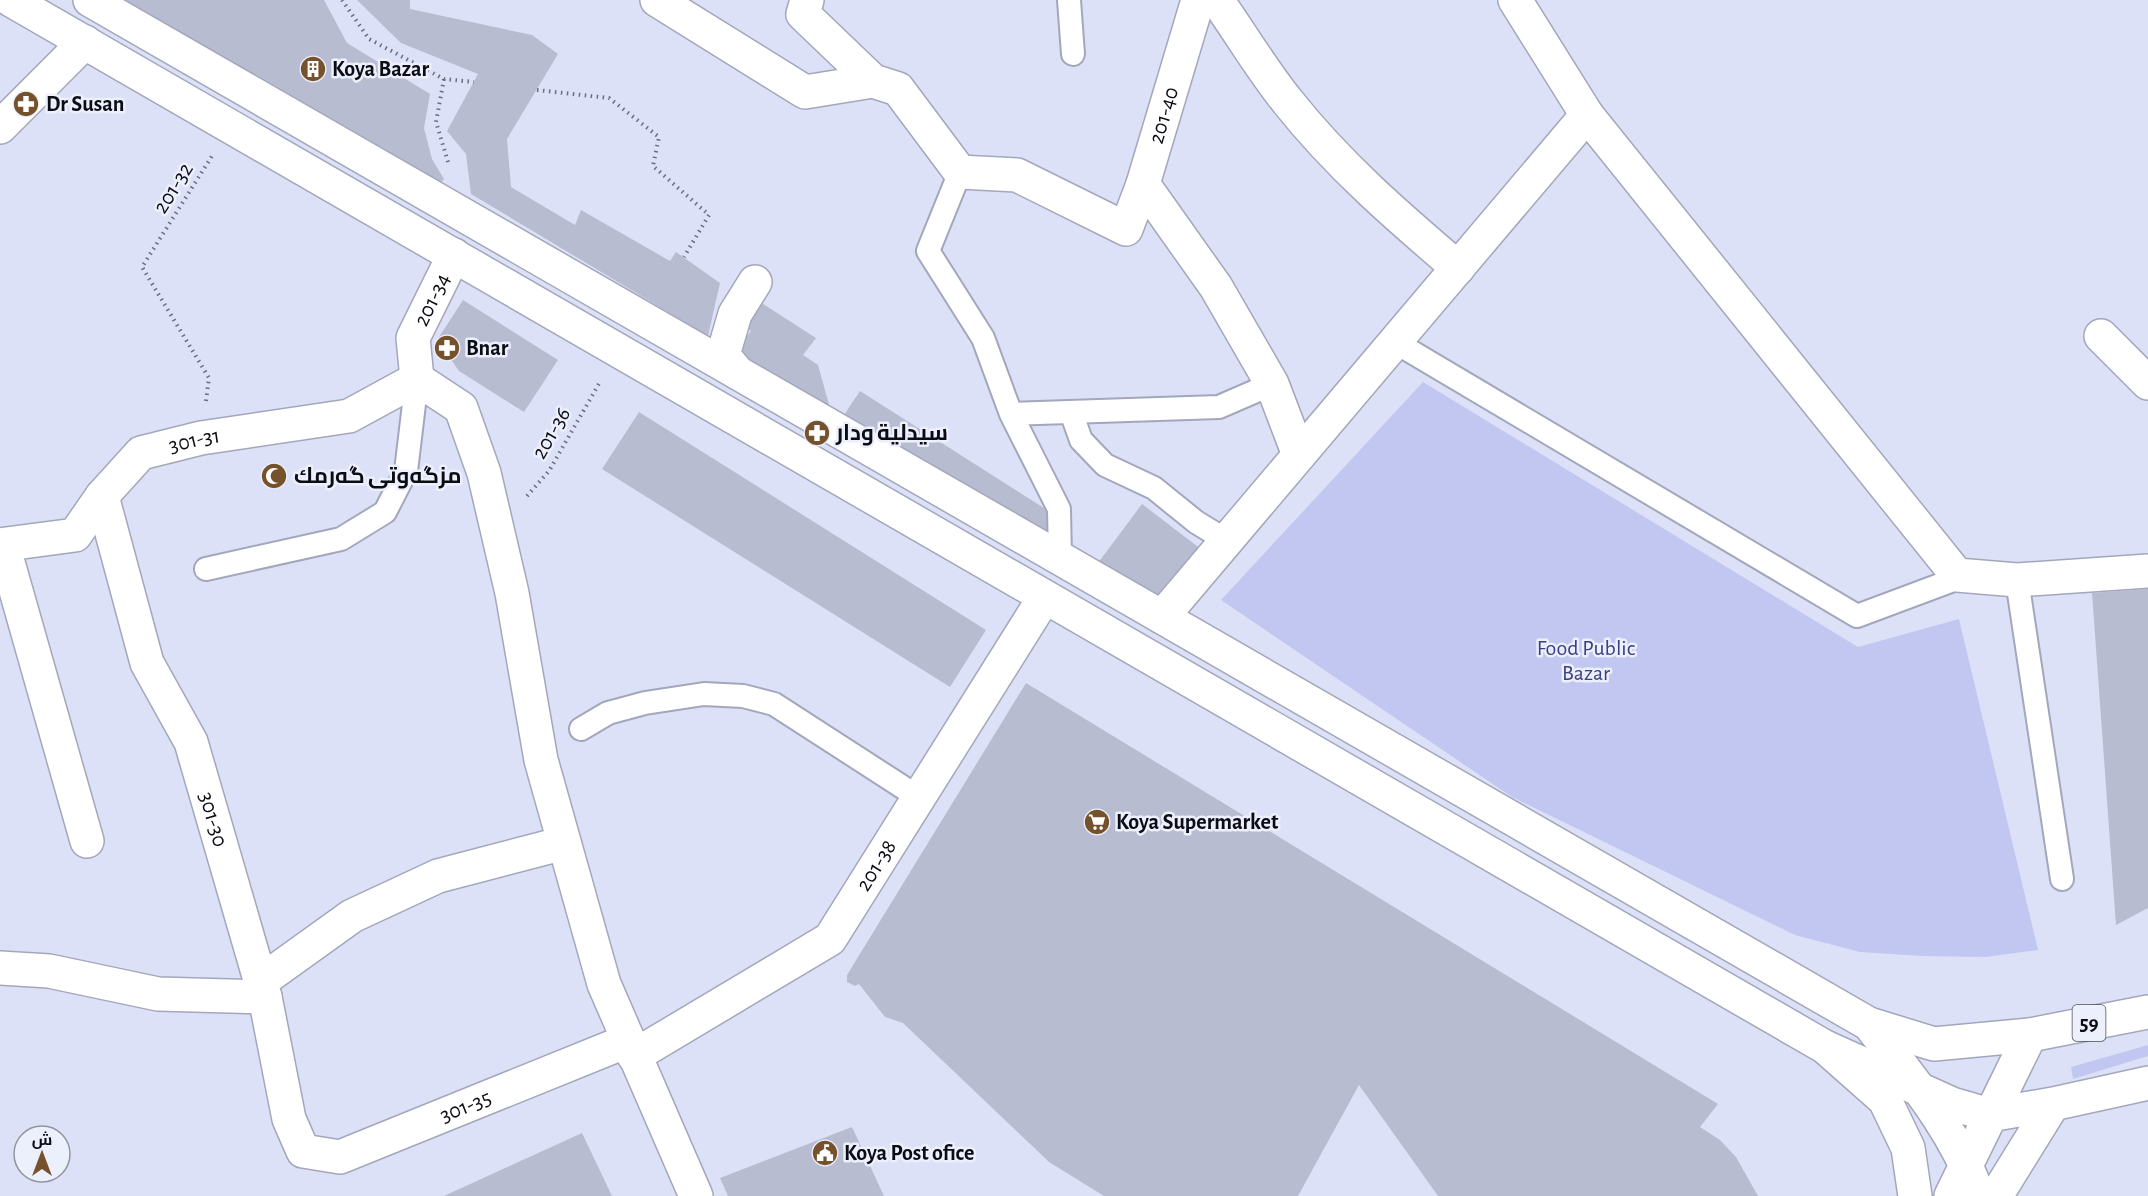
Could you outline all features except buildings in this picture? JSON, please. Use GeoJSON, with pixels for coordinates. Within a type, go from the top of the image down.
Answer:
{"type":"FeatureCollection","features":[{"type":"Feature","properties":{"kind":"street"},"geometry":{"type":"LineString","coordinates":[[11,0],[1825,1047],[1952,1104],[1990,1115],[2148,1083]]}},
{"type":"Feature","properties":{"kind":"street"},"geometry":{"type":"LineString","coordinates":[[90,0],[1869,1024],[1934,1044],[2030,1035]]}},
{"type":"Feature","properties":{"kind":"street"},"geometry":{"type":"LineString","coordinates":[[657,0],[805,92],[873,81]]}},
{"type":"Feature","properties":{"kind":"street"},"geometry":{"type":"LineString","coordinates":[[807,0],[803,14],[873,81],[898,89],[960,172]]}},
{"type":"Feature","properties":{"kind":"street","name":"201-40"},"geometry":{"type":"LineString","coordinates":[[960,172],[1017,176],[1126,229],[1143,184],[1198,0]]}},
{"type":"Feature","properties":{"kind":"street"},"geometry":{"type":"LineString","coordinates":[[1217,0],[1287,101],[1344,166],[1378,200],[1458,268]]}},
{"type":"Feature","properties":{"kind":"street"},"geometry":{"type":"LineString","coordinates":[[1515,0],[1587,115],[1957,575],[2017,580],[2148,571]]}},
{"type":"Feature","properties":{"kind":"street"},"geometry":{"type":"LineString","coordinates":[[0,127],[85,42]]}},
{"type":"Feature","properties":{"kind":"street"},"geometry":{"type":"LineString","coordinates":[[1162,617],[1587,115]]}},
{"type":"Feature","properties":{"kind":"street"},"geometry":{"type":"LineString","coordinates":[[1143,184],[1216,287],[1272,384],[1299,455]]}},
{"type":"Feature","properties":{"kind":"street","name":"201-34"},"geometry":{"type":"LineString","coordinates":[[417,379],[413,338],[454,255]]}},
{"type":"Feature","properties":{"kind":"street"},"geometry":{"type":"LineString","coordinates":[[738,373],[723,356],[735,314],[755,282]]}},
{"type":"Feature","properties":{"kind":"street"},"geometry":{"type":"LineString","coordinates":[[2101,336],[2148,383]]}},
{"type":"Feature","properties":{"kind":"street"},"geometry":{"type":"LineString","coordinates":[[417,379],[461,408],[484,473],[512,593],[541,760],[604,984],[696,1196]]}},
{"type":"Feature","properties":{"kind":"street","name":"301-31"},"geometry":{"type":"LineString","coordinates":[[1,545],[75,536],[102,496],[141,453],[201,438],[349,416],[417,379]]}},
{"type":"Feature","properties":{"kind":"street","name":"301-30"},"geometry":{"type":"LineString","coordinates":[[102,496],[147,663],[191,742],[262,990],[289,1119],[303,1151]]}},
{"type":"Feature","properties":{"kind":"street"},"geometry":{"type":"LineString","coordinates":[[1,545],[87,841]]}},
{"type":"Feature","properties":{"kind":"street","name":"201-38"},"geometry":{"type":"LineString","coordinates":[[630,1048],[830,939],[1044,598]]}},
{"type":"Feature","properties":{"kind":"street"},"geometry":{"type":"LineString","coordinates":[[0,968],[49,971],[158,994],[262,990],[352,916],[438,876],[564,843]]}},
{"type":"Feature","properties":{"kind":"street","name":"59"},"geometry":{"type":"LineString","coordinates":[[2030,1035],[2148,1012]]}},
{"type":"Feature","properties":{"kind":"street"},"geometry":{"type":"LineString","coordinates":[[1869,1024],[1918,1088],[1972,1181]]}},
{"type":"Feature","properties":{"kind":"street"},"geometry":{"type":"LineString","coordinates":[[1951,1196],[1972,1181],[1990,1115],[2030,1035]]}},
{"type":"Feature","properties":{"kind":"street"},"geometry":{"type":"LineString","coordinates":[[1825,1047],[1885,1100],[1908,1148],[1915,1196]]}},
{"type":"Feature","properties":{"kind":"street","name":"301-35"},"geometry":{"type":"LineString","coordinates":[[303,1151],[340,1156],[630,1048]]}},
{"type":"Feature","properties":{"kind":"street"},"geometry":{"type":"LineString","coordinates":[[1996,1196],[2053,1104]]}},
{"type":"Feature","properties":{"kind":"lane"},"geometry":{"type":"LineString","coordinates":[[1069,0],[1073,54]]}},
{"type":"Feature","properties":{"kind":"lane"},"geometry":{"type":"LineString","coordinates":[[960,172],[928,251],[983,338],[1011,414],[1059,509],[1060,559]]}},
{"type":"Feature","properties":{"kind":"lane"},"geometry":{"type":"LineString","coordinates":[[1395,342],[1857,616],[1964,576]]}},
{"type":"Feature","properties":{"kind":"lane"},"geometry":{"type":"LineString","coordinates":[[206,569],[341,539],[385,512],[406,471],[417,379]]}},
{"type":"Feature","properties":{"kind":"lane"},"geometry":{"type":"LineString","coordinates":[[1011,414],[1219,407],[1272,384]]}},
{"type":"Feature","properties":{"kind":"lane"},"geometry":{"type":"LineString","coordinates":[[1071,412],[1081,440],[1105,465],[1154,488],[1196,522],[1227,541]]}},
{"type":"Feature","properties":{"kind":"lane"},"geometry":{"type":"LineString","coordinates":[[2017,580],[2062,879]]}},
{"type":"Feature","properties":{"kind":"lane"},"geometry":{"type":"LineString","coordinates":[[581,729],[608,713],[645,703],[704,694],[743,696],[774,704],[918,797]]}},
{"type":"Feature","properties":{"kind":"path"},"geometry":{"type":"LineString","coordinates":[[342,0],[369,39],[444,79],[474,82]]}},
{"type":"Feature","properties":{"kind":"path"},"geometry":{"type":"LineString","coordinates":[[444,79],[436,122],[458,200],[449,207]]}},
{"type":"Feature","properties":{"kind":"path"},"geometry":{"type":"LineString","coordinates":[[537,90],[609,98],[659,137],[654,166],[709,215],[684,257]]}},
{"type":"Feature","properties":{"kind":"path","name":"201-32"},"geometry":{"type":"LineString","coordinates":[[201,438],[209,378],[142,267],[231,126]]}},
{"type":"Feature","properties":{"kind":"path","name":"201-36"},"geometry":{"type":"LineString","coordinates":[[495,517],[519,505],[549,471],[618,350]]}},
{"type":"Feature","properties":{"kind":"green space","name":"Food Public Bazar"},"geometry":{"type":"Polygon","coordinates":[[[1423,382],[1858,647],[1959,619],[2038,950],[1985,957],[1922,956],[1860,952],[1795,935],[1512,797],[1221,600],[1423,382]]]}},
{"type":"Feature","properties":{"kind":"green space"},"geometry":{"type":"Polygon","coordinates":[[[2148,1045],[2148,1056],[2073,1079],[2071,1067],[2148,1045]]]}},
{"type":"Feature","properties":{"kind":"place","name":"Koya Bazar"},"geometry":{"type":"Point","coordinates":[313,69]}},
{"type":"Feature","properties":{"kind":"place","name":"Dr Susan"},"geometry":{"type":"Point","coordinates":[26,104]}},
{"type":"Feature","properties":{"kind":"place","name":"Bnar"},"geometry":{"type":"Point","coordinates":[447,348]}},
{"type":"Feature","properties":{"kind":"place","name":"سيدلية ودار"},"geometry":{"type":"Point","coordinates":[817,433]}},
{"type":"Feature","properties":{"kind":"place","name":"مزگه‌وتی گه‌رمك"},"geometry":{"type":"Point","coordinates":[274,476]}},
{"type":"Feature","properties":{"kind":"place","name":"Koya Supermarket"},"geometry":{"type":"Point","coordinates":[1097,822]}},
{"type":"Feature","properties":{"kind":"place","name":"Koya Post ofice"},"geometry":{"type":"Point","coordinates":[825,1153]}}]}
